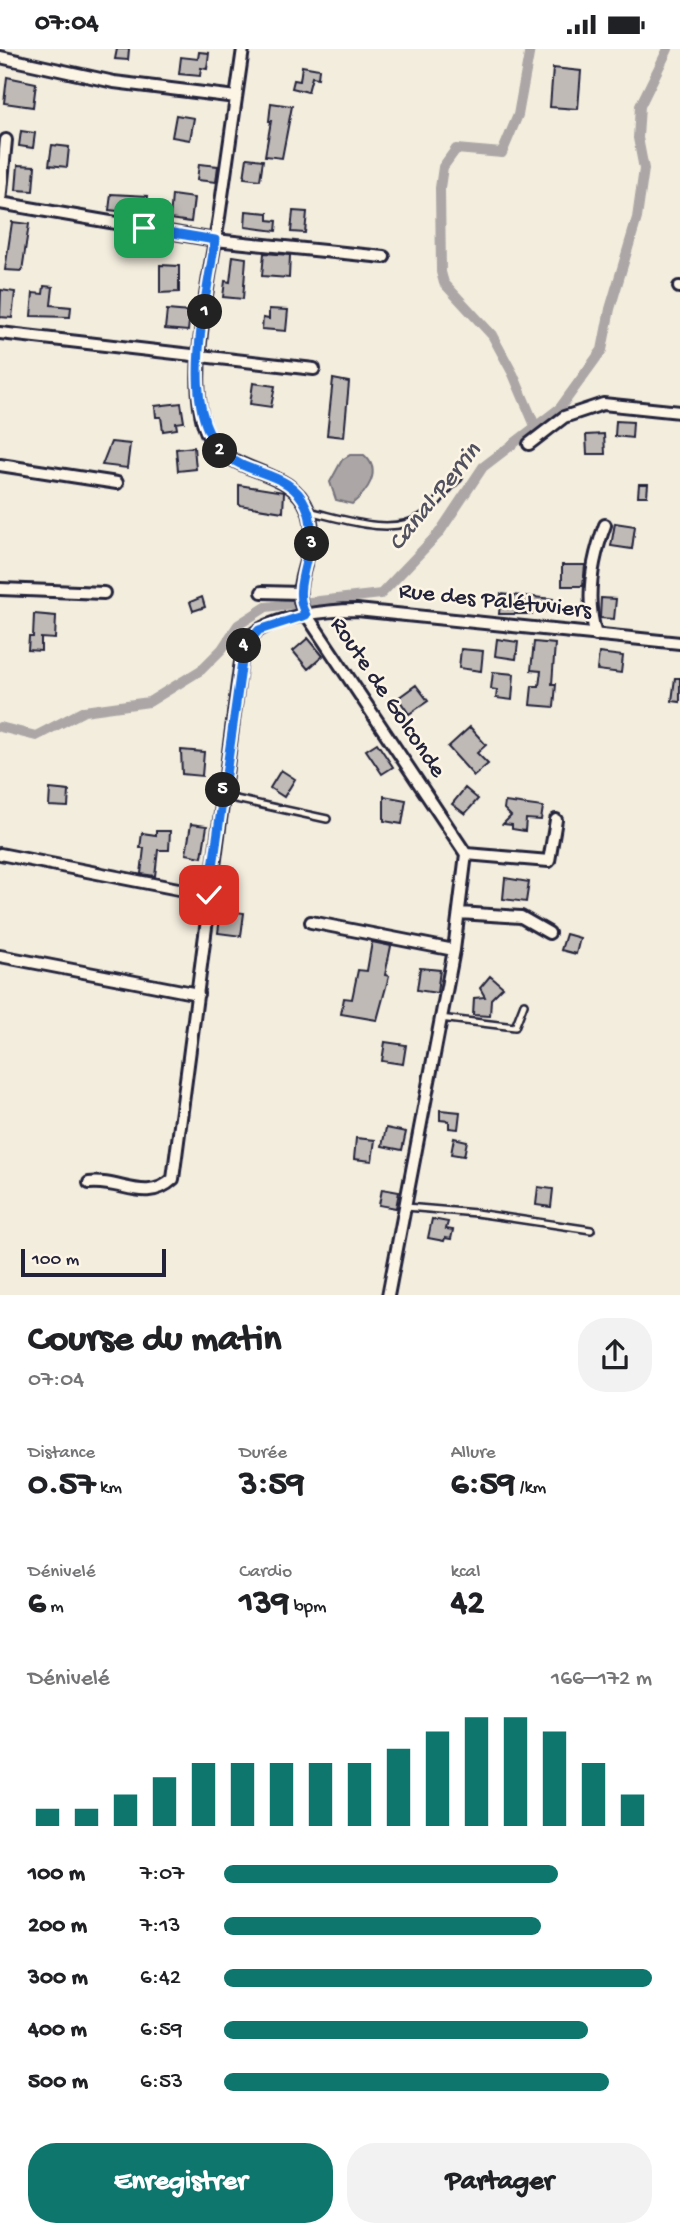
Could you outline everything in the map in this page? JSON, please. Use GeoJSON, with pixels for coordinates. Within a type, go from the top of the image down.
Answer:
{"type":"FeatureCollection","features":[{"type":"Feature","properties":{"kind":"street"},"geometry":{"type":"LineString","coordinates":[[243,49],[200,355],[200,408],[205,429],[216,447],[236,463],[289,484],[303,498],[308,511]]}},
{"type":"Feature","properties":{"kind":"street"},"geometry":{"type":"LineString","coordinates":[[0,57],[114,82],[236,97]]}},
{"type":"Feature","properties":{"kind":"street"},"geometry":{"type":"LineString","coordinates":[[6,141],[0,202],[215,240],[384,257]]}},
{"type":"Feature","properties":{"kind":"street"},"geometry":{"type":"LineString","coordinates":[[0,333],[314,369]]}},
{"type":"Feature","properties":{"kind":"street"},"geometry":{"type":"LineString","coordinates":[[529,444],[564,417],[603,404],[680,412]]}},
{"type":"Feature","properties":{"kind":"street"},"geometry":{"type":"LineString","coordinates":[[0,465],[117,482]]}},
{"type":"Feature","properties":{"kind":"street","name":"Route de Golconde"},"geometry":{"type":"LineString","coordinates":[[308,511],[312,544],[300,593],[306,615],[466,853]]}},
{"type":"Feature","properties":{"kind":"street"},"geometry":{"type":"LineString","coordinates":[[596,635],[592,619],[593,571],[605,525]]}},
{"type":"Feature","properties":{"kind":"street"},"geometry":{"type":"LineString","coordinates":[[0,589],[104,593]]}},
{"type":"Feature","properties":{"kind":"street"},"geometry":{"type":"LineString","coordinates":[[262,592],[300,593]]}},
{"type":"Feature","properties":{"kind":"street","name":"Rue des Palétuviers"},"geometry":{"type":"LineString","coordinates":[[89,1183],[114,1183],[147,1192],[164,1187],[173,1179],[222,796],[246,643],[259,630],[306,615],[378,610],[680,643]]}},
{"type":"Feature","properties":{"kind":"street"},"geometry":{"type":"LineString","coordinates":[[388,1295],[454,950],[466,853],[549,860],[556,820]]}},
{"type":"Feature","properties":{"kind":"street"},"geometry":{"type":"LineString","coordinates":[[0,854],[209,895]]}},
{"type":"Feature","properties":{"kind":"street"},"geometry":{"type":"LineString","coordinates":[[459,913],[521,917],[548,933]]}},
{"type":"Feature","properties":{"kind":"street"},"geometry":{"type":"LineString","coordinates":[[311,922],[454,950]]}},
{"type":"Feature","properties":{"kind":"street"},"geometry":{"type":"LineString","coordinates":[[0,956],[198,994]]}},
{"type":"Feature","properties":{"kind":"lane"},"geometry":{"type":"LineString","coordinates":[[308,511],[367,523],[404,524],[424,515],[459,478]]}},
{"type":"Feature","properties":{"kind":"lane"},"geometry":{"type":"LineString","coordinates":[[222,796],[327,820]]}},
{"type":"Feature","properties":{"kind":"lane"},"geometry":{"type":"LineString","coordinates":[[440,1018],[515,1027],[524,1004]]}},
{"type":"Feature","properties":{"kind":"lane"},"geometry":{"type":"LineString","coordinates":[[405,1207],[476,1213],[591,1230]]}},
{"type":"Feature","properties":{"kind":"shaded area"},"geometry":{"type":"Polygon","coordinates":[[[350,455],[364,455],[370,461],[373,474],[363,494],[352,504],[336,500],[330,482],[342,460],[350,455]]]}},
{"type":"Feature","properties":{"kind":"building"},"geometry":{"type":"Polygon","coordinates":[[[117,49],[129,49],[128,60],[115,59],[117,49]]]}},
{"type":"Feature","properties":{"kind":"building"},"geometry":{"type":"Polygon","coordinates":[[[199,52],[209,53],[207,69],[201,68],[200,76],[179,74],[181,57],[198,59],[199,52]]]}},
{"type":"Feature","properties":{"kind":"building"},"geometry":{"type":"Polygon","coordinates":[[[302,66],[319,69],[318,78],[312,77],[308,92],[292,88],[294,80],[300,81],[302,66]]]}},
{"type":"Feature","properties":{"kind":"building"},"geometry":{"type":"Polygon","coordinates":[[[553,68],[581,71],[578,109],[550,107],[553,68]]]}},
{"type":"Feature","properties":{"kind":"building"},"geometry":{"type":"Polygon","coordinates":[[[7,77],[36,83],[33,107],[4,103],[7,77]]]}},
{"type":"Feature","properties":{"kind":"building"},"geometry":{"type":"Polygon","coordinates":[[[271,103],[292,106],[282,158],[265,156],[271,103]]]}},
{"type":"Feature","properties":{"kind":"building"},"geometry":{"type":"Polygon","coordinates":[[[176,115],[194,118],[190,140],[172,137],[176,115]]]}},
{"type":"Feature","properties":{"kind":"building"},"geometry":{"type":"Polygon","coordinates":[[[21,131],[35,133],[33,148],[19,146],[21,131]]]}},
{"type":"Feature","properties":{"kind":"building"},"geometry":{"type":"Polygon","coordinates":[[[52,145],[69,147],[67,167],[49,165],[52,145]]]}},
{"type":"Feature","properties":{"kind":"building"},"geometry":{"type":"Polygon","coordinates":[[[247,158],[263,160],[260,180],[244,178],[247,158]]]}},
{"type":"Feature","properties":{"kind":"building"},"geometry":{"type":"Polygon","coordinates":[[[199,164],[218,166],[216,182],[197,180],[199,164]]]}},
{"type":"Feature","properties":{"kind":"building"},"geometry":{"type":"Polygon","coordinates":[[[18,165],[35,166],[33,191],[16,190],[18,165]]]}},
{"type":"Feature","properties":{"kind":"building"},"geometry":{"type":"Polygon","coordinates":[[[111,194],[148,196],[146,214],[109,210],[111,194]]]}},
{"type":"Feature","properties":{"kind":"building"},"geometry":{"type":"Polygon","coordinates":[[[172,195],[194,198],[191,222],[170,219],[172,195]]]}},
{"type":"Feature","properties":{"kind":"building"},"geometry":{"type":"Polygon","coordinates":[[[246,211],[268,213],[268,220],[277,221],[276,231],[245,227],[246,211]]]}},
{"type":"Feature","properties":{"kind":"building"},"geometry":{"type":"Polygon","coordinates":[[[293,211],[307,212],[305,233],[291,232],[293,211]]]}},
{"type":"Feature","properties":{"kind":"building"},"geometry":{"type":"Polygon","coordinates":[[[12,222],[29,224],[22,271],[5,270],[12,222]]]}},
{"type":"Feature","properties":{"kind":"building"},"geometry":{"type":"Polygon","coordinates":[[[264,253],[290,255],[289,278],[262,276],[264,253]]]}},
{"type":"Feature","properties":{"kind":"building"},"geometry":{"type":"Polygon","coordinates":[[[233,256],[246,258],[243,299],[223,297],[225,281],[230,282],[233,256]]]}},
{"type":"Feature","properties":{"kind":"building"},"geometry":{"type":"Polygon","coordinates":[[[160,265],[179,266],[179,292],[160,293],[160,265]]]}},
{"type":"Feature","properties":{"kind":"building"},"geometry":{"type":"Polygon","coordinates":[[[44,286],[53,287],[51,305],[71,307],[70,317],[31,316],[33,293],[43,294],[44,286]]]}},
{"type":"Feature","properties":{"kind":"building"},"geometry":{"type":"Polygon","coordinates":[[[1,290],[15,292],[12,318],[0,317],[1,290]]]}},
{"type":"Feature","properties":{"kind":"building"},"geometry":{"type":"Polygon","coordinates":[[[269,309],[288,310],[286,331],[262,329],[263,318],[269,319],[269,309]]]}},
{"type":"Feature","properties":{"kind":"building"},"geometry":{"type":"Polygon","coordinates":[[[167,310],[190,312],[188,331],[165,329],[167,310]]]}},
{"type":"Feature","properties":{"kind":"building"},"geometry":{"type":"Polygon","coordinates":[[[333,379],[349,382],[344,437],[327,435],[333,379]]]}},
{"type":"Feature","properties":{"kind":"building"},"geometry":{"type":"Polygon","coordinates":[[[253,383],[275,386],[271,407],[250,404],[253,383]]]}},
{"type":"Feature","properties":{"kind":"building"},"geometry":{"type":"Polygon","coordinates":[[[181,403],[184,422],[176,423],[177,429],[163,431],[161,417],[156,417],[155,406],[181,403]]]}},
{"type":"Feature","properties":{"kind":"building"},"geometry":{"type":"Polygon","coordinates":[[[616,421],[633,422],[632,438],[615,436],[616,421]]]}},
{"type":"Feature","properties":{"kind":"building"},"geometry":{"type":"Polygon","coordinates":[[[604,434],[605,454],[587,454],[586,435],[604,434]]]}},
{"type":"Feature","properties":{"kind":"building"},"geometry":{"type":"Polygon","coordinates":[[[111,442],[130,444],[127,468],[102,465],[111,442]]]}},
{"type":"Feature","properties":{"kind":"building"},"geometry":{"type":"Polygon","coordinates":[[[194,447],[196,469],[178,471],[176,449],[194,447]]]}},
{"type":"Feature","properties":{"kind":"building"},"geometry":{"type":"Polygon","coordinates":[[[639,484],[648,484],[647,496],[638,496],[639,484]]]}},
{"type":"Feature","properties":{"kind":"building"},"geometry":{"type":"Polygon","coordinates":[[[239,485],[284,492],[283,512],[239,505],[239,485]]]}},
{"type":"Feature","properties":{"kind":"building"},"geometry":{"type":"Polygon","coordinates":[[[615,523],[635,526],[632,549],[611,546],[615,523]]]}},
{"type":"Feature","properties":{"kind":"building"},"geometry":{"type":"Polygon","coordinates":[[[562,565],[585,565],[583,586],[562,586],[562,565]]]}},
{"type":"Feature","properties":{"kind":"building"},"geometry":{"type":"Polygon","coordinates":[[[501,594],[553,599],[551,612],[533,609],[532,614],[499,614],[501,594]]]}},
{"type":"Feature","properties":{"kind":"building"},"geometry":{"type":"Polygon","coordinates":[[[202,597],[205,607],[193,611],[190,602],[202,597]]]}},
{"type":"Feature","properties":{"kind":"building"},"geometry":{"type":"Polygon","coordinates":[[[601,598],[616,599],[614,619],[600,618],[601,598]]]}},
{"type":"Feature","properties":{"kind":"building"},"geometry":{"type":"Polygon","coordinates":[[[34,614],[56,616],[55,639],[41,638],[41,651],[28,650],[29,637],[33,637],[34,614]]]}},
{"type":"Feature","properties":{"kind":"building"},"geometry":{"type":"Polygon","coordinates":[[[308,638],[323,656],[308,669],[293,651],[308,638]]]}},
{"type":"Feature","properties":{"kind":"building"},"geometry":{"type":"Polygon","coordinates":[[[497,639],[518,642],[516,659],[495,656],[497,639]]]}},
{"type":"Feature","properties":{"kind":"building"},"geometry":{"type":"Polygon","coordinates":[[[534,642],[555,644],[552,684],[556,684],[554,707],[530,705],[532,686],[539,686],[541,671],[531,670],[534,642]]]}},
{"type":"Feature","properties":{"kind":"building"},"geometry":{"type":"Polygon","coordinates":[[[461,649],[483,651],[481,671],[459,668],[461,649]]]}},
{"type":"Feature","properties":{"kind":"building"},"geometry":{"type":"Polygon","coordinates":[[[599,653],[623,656],[621,673],[597,670],[599,653]]]}},
{"type":"Feature","properties":{"kind":"building"},"geometry":{"type":"Polygon","coordinates":[[[493,672],[514,674],[512,700],[496,698],[497,690],[491,689],[493,672]]]}},
{"type":"Feature","properties":{"kind":"building"},"geometry":{"type":"Polygon","coordinates":[[[675,678],[680,678],[680,702],[672,701],[675,678]]]}},
{"type":"Feature","properties":{"kind":"building"},"geometry":{"type":"Polygon","coordinates":[[[416,685],[428,701],[409,714],[398,698],[416,685]]]}},
{"type":"Feature","properties":{"kind":"building"},"geometry":{"type":"Polygon","coordinates":[[[470,727],[486,745],[477,753],[488,764],[474,776],[448,747],[470,727]]]}},
{"type":"Feature","properties":{"kind":"building"},"geometry":{"type":"Polygon","coordinates":[[[377,743],[393,767],[382,774],[366,750],[377,743]]]}},
{"type":"Feature","properties":{"kind":"building"},"geometry":{"type":"Polygon","coordinates":[[[181,750],[204,752],[202,776],[182,774],[181,750]]]}},
{"type":"Feature","properties":{"kind":"building"},"geometry":{"type":"Polygon","coordinates":[[[281,770],[295,779],[284,797],[270,788],[281,770]]]}},
{"type":"Feature","properties":{"kind":"building"},"geometry":{"type":"Polygon","coordinates":[[[465,788],[478,799],[465,814],[452,804],[465,788]]]}},
{"type":"Feature","properties":{"kind":"building"},"geometry":{"type":"Polygon","coordinates":[[[50,789],[69,791],[68,807],[49,806],[50,789]]]}},
{"type":"Feature","properties":{"kind":"building"},"geometry":{"type":"Polygon","coordinates":[[[384,796],[406,800],[402,824],[384,821],[384,796]]]}},
{"type":"Feature","properties":{"kind":"building"},"geometry":{"type":"Polygon","coordinates":[[[505,802],[543,807],[541,820],[526,819],[525,831],[512,829],[512,825],[503,824],[511,816],[504,809],[505,802]]]}},
{"type":"Feature","properties":{"kind":"building"},"geometry":{"type":"Polygon","coordinates":[[[191,824],[207,826],[202,857],[186,854],[191,824]]]}},
{"type":"Feature","properties":{"kind":"building"},"geometry":{"type":"Polygon","coordinates":[[[156,831],[170,831],[169,850],[158,850],[155,876],[141,874],[144,848],[140,848],[142,833],[156,835],[156,831]]]}},
{"type":"Feature","properties":{"kind":"building"},"geometry":{"type":"Polygon","coordinates":[[[505,878],[529,882],[526,902],[503,899],[505,878]]]}},
{"type":"Feature","properties":{"kind":"building"},"geometry":{"type":"Polygon","coordinates":[[[221,910],[244,913],[241,936],[218,933],[221,910]]]}},
{"type":"Feature","properties":{"kind":"building"},"geometry":{"type":"Polygon","coordinates":[[[566,934],[580,938],[576,954],[561,950],[566,934]]]}},
{"type":"Feature","properties":{"kind":"building"},"geometry":{"type":"Polygon","coordinates":[[[372,942],[391,946],[385,975],[389,976],[377,1020],[341,1014],[344,998],[352,999],[358,970],[367,971],[372,942]]]}},
{"type":"Feature","properties":{"kind":"building"},"geometry":{"type":"Polygon","coordinates":[[[420,968],[440,970],[437,993],[417,990],[420,968]]]}},
{"type":"Feature","properties":{"kind":"building"},"geometry":{"type":"Polygon","coordinates":[[[490,976],[503,987],[491,999],[490,1016],[473,1015],[474,998],[485,997],[480,988],[490,976]]]}},
{"type":"Feature","properties":{"kind":"building"},"geometry":{"type":"Polygon","coordinates":[[[385,1042],[406,1045],[403,1064],[382,1061],[385,1042]]]}},
{"type":"Feature","properties":{"kind":"building"},"geometry":{"type":"Polygon","coordinates":[[[440,1110],[460,1112],[458,1129],[449,1128],[449,1121],[440,1120],[440,1110]]]}},
{"type":"Feature","properties":{"kind":"building"},"geometry":{"type":"Polygon","coordinates":[[[386,1128],[406,1132],[402,1150],[382,1146],[386,1128]]]}},
{"type":"Feature","properties":{"kind":"building"},"geometry":{"type":"Polygon","coordinates":[[[356,1138],[375,1140],[372,1161],[354,1159],[356,1138]]]}},
{"type":"Feature","properties":{"kind":"building"},"geometry":{"type":"Polygon","coordinates":[[[454,1138],[467,1141],[464,1156],[451,1154],[454,1138]]]}},
{"type":"Feature","properties":{"kind":"building"},"geometry":{"type":"Polygon","coordinates":[[[538,1187],[553,1189],[551,1207],[536,1205],[538,1187]]]}},
{"type":"Feature","properties":{"kind":"building"},"geometry":{"type":"Polygon","coordinates":[[[382,1189],[399,1192],[396,1208],[379,1205],[382,1189]]]}},
{"type":"Feature","properties":{"kind":"building"},"geometry":{"type":"Polygon","coordinates":[[[432,1219],[448,1222],[446,1229],[453,1230],[451,1239],[445,1238],[444,1241],[428,1238],[432,1219]]]}},
{"type":"Feature","properties":{"kind":"waterway"},"geometry":{"type":"LineString","coordinates":[[530,49],[518,115],[502,153],[456,149],[443,167],[440,188],[441,272],[444,283],[492,335],[513,374],[536,428]]}},
{"type":"Feature","properties":{"kind":"waterway","name":"Canal Perrin"},"geometry":{"type":"LineString","coordinates":[[0,727],[36,736],[84,711],[149,702],[201,670],[222,649],[238,625],[266,607],[381,594],[439,533],[483,467],[560,408],[602,350],[610,309],[637,218],[644,169],[638,138],[640,106],[668,49]]}},
{"type":"Feature","properties":{"kind":"route"},"geometry":{"type":"LineString","coordinates":[[144,228],[215,240],[200,355],[200,408],[205,429],[224,456],[279,479],[296,490],[307,507],[313,531],[299,600],[306,615],[259,630],[249,638],[244,647],[209,895]]}}]}
